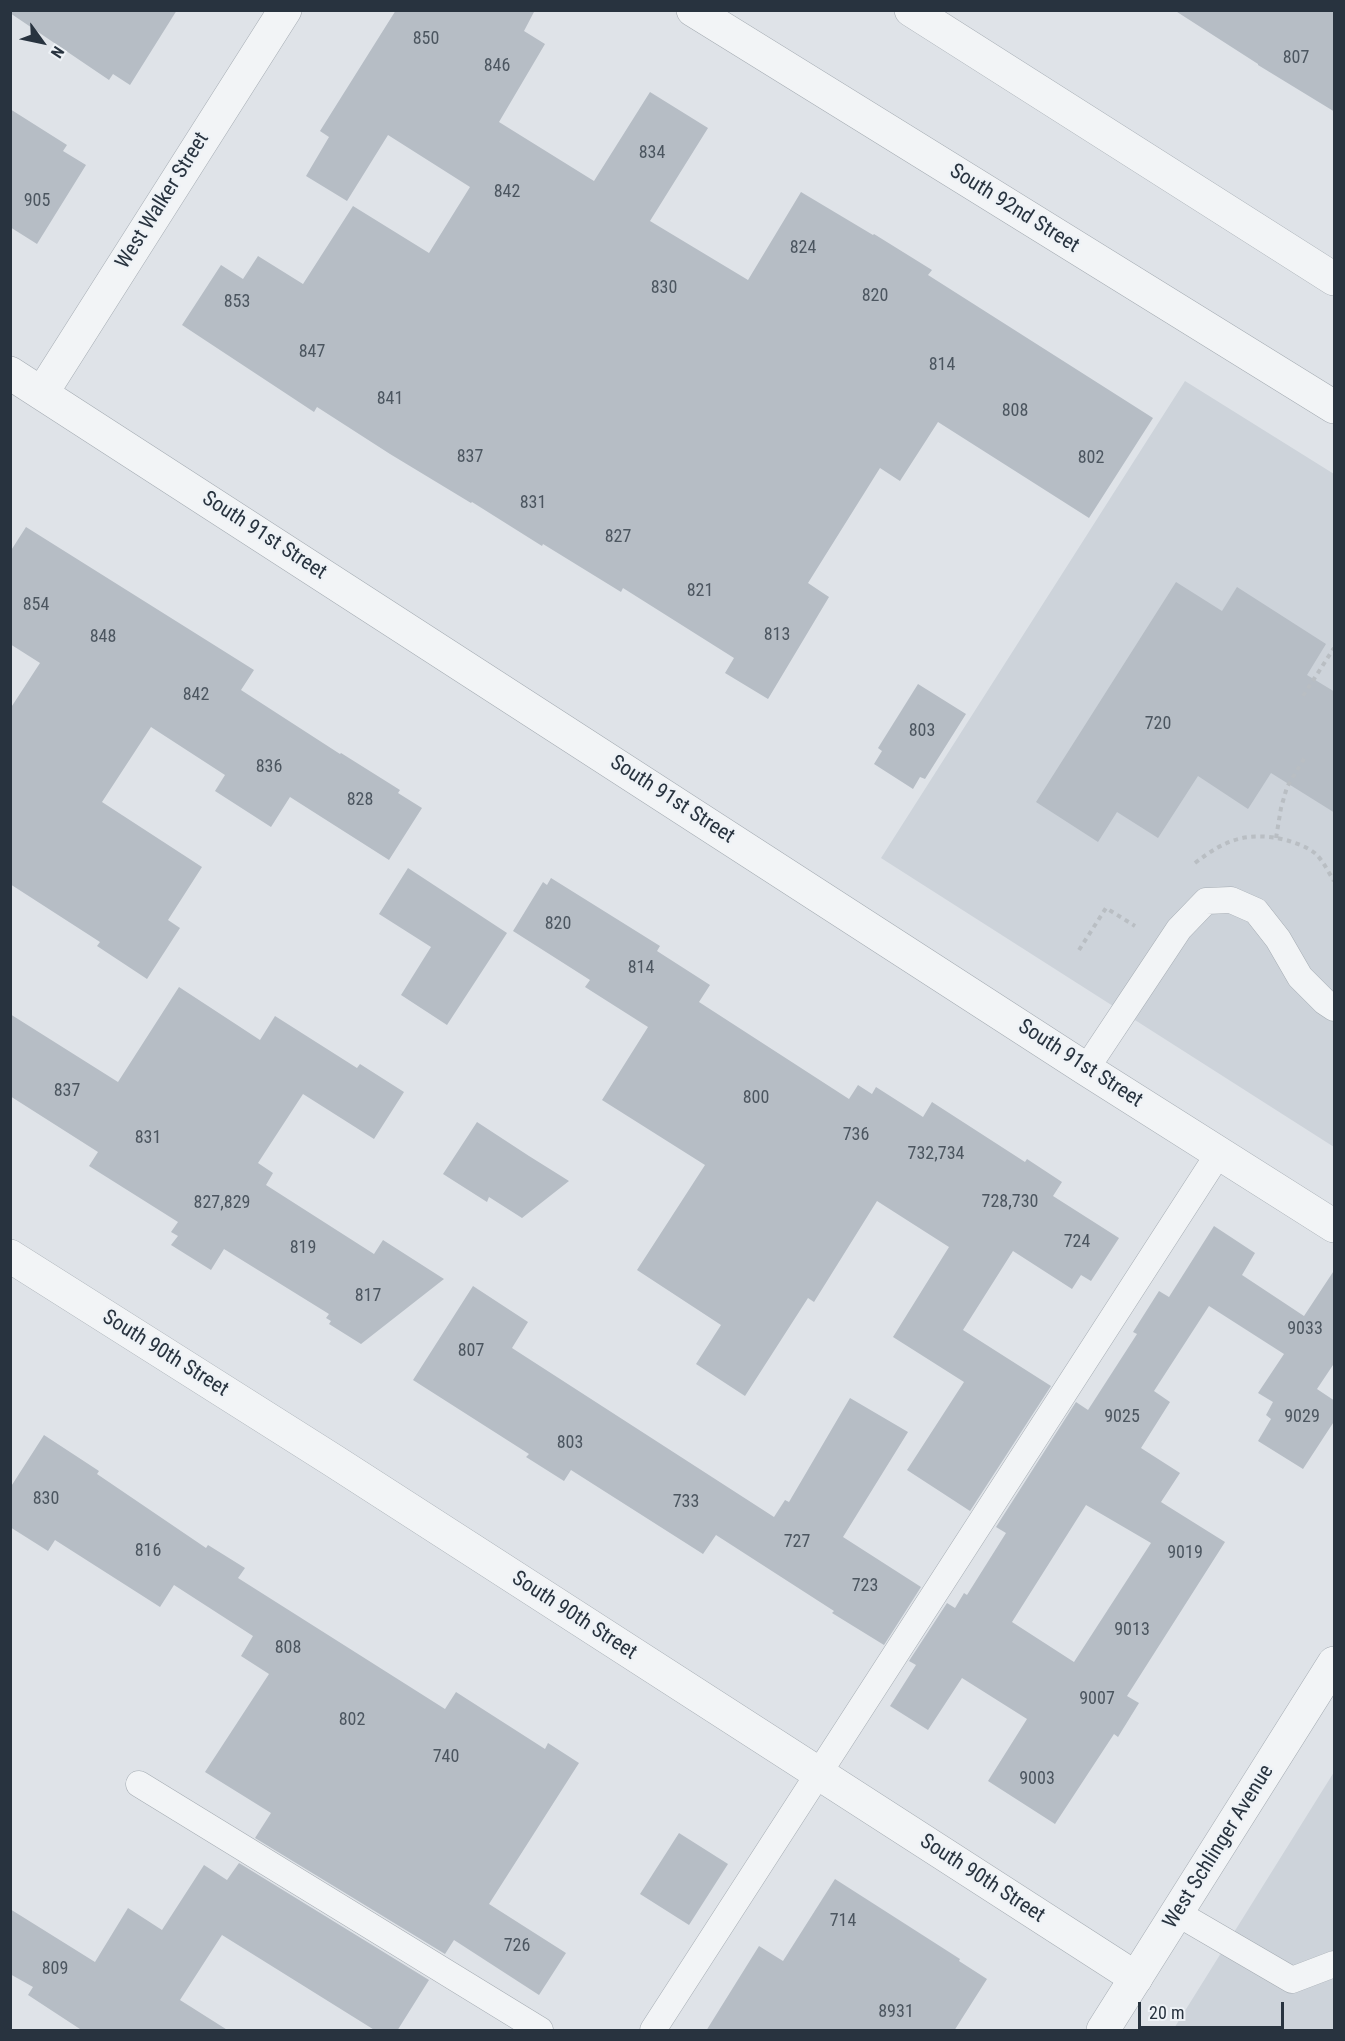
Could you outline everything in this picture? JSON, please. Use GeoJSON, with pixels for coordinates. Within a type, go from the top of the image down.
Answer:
{"type":"FeatureCollection","features":[{"type":"Feature","properties":{"kind":"street","name":"West Walker Street"},"geometry":{"type":"LineString","coordinates":[[42,393],[285,10]]}},
{"type":"Feature","properties":{"kind":"street","name":"South 92nd Street"},"geometry":{"type":"LineString","coordinates":[[693,10],[1335,407]]}},
{"type":"Feature","properties":{"kind":"street"},"geometry":{"type":"LineString","coordinates":[[912,10],[1335,279]]}},
{"type":"Feature","properties":{"kind":"street","name":"South 91st Street"},"geometry":{"type":"LineString","coordinates":[[10,373],[1086,1069],[1335,1226]]}},
{"type":"Feature","properties":{"kind":"street","name":"South 90th Street"},"geometry":{"type":"LineString","coordinates":[[10,1256],[334,1461],[1136,1978]]}},
{"type":"Feature","properties":{"kind":"street","name":"West Schlinger Avenue"},"geometry":{"type":"LineString","coordinates":[[1103,2031],[1335,1663]]}},
{"type":"Feature","properties":{"kind":"lane"},"geometry":{"type":"LineString","coordinates":[[1086,1069],[1179,929],[1206,901],[1231,900],[1256,911],[1278,939],[1300,977],[1324,1002],[1335,1008]]}},
{"type":"Feature","properties":{"kind":"lane"},"geometry":{"type":"LineString","coordinates":[[653,2031],[1219,1153]]}},
{"type":"Feature","properties":{"kind":"lane"},"geometry":{"type":"LineString","coordinates":[[139,1784],[540,2031]]}},
{"type":"Feature","properties":{"kind":"lane"},"geometry":{"type":"LineString","coordinates":[[1177,1913],[1292,1980],[1335,1964]]}},
{"type":"Feature","properties":{"kind":"path"},"geometry":{"type":"LineString","coordinates":[[1303,696],[1335,648]]}},
{"type":"Feature","properties":{"kind":"path"},"geometry":{"type":"LineString","coordinates":[[1276,838],[1287,787],[1305,758]]}},
{"type":"Feature","properties":{"kind":"path"},"geometry":{"type":"LineString","coordinates":[[1188,868],[1210,851],[1240,837],[1265,835],[1297,843],[1316,854],[1335,881]]}},
{"type":"Feature","properties":{"kind":"path"},"geometry":{"type":"LineString","coordinates":[[1079,950],[1106,908],[1144,932]]}},
{"type":"Feature","properties":{"kind":"shaded area"},"geometry":{"type":"Polygon","coordinates":[[[1185,381],[1334,474],[1334,1147],[881,858],[1185,381]]]}},
{"type":"Feature","properties":{"kind":"shaded area"},"geometry":{"type":"Polygon","coordinates":[[[1334,1772],[1334,2030],[1173,2030],[1334,1772]]]}},
{"type":"Feature","properties":{"kind":"building"},"geometry":{"type":"Polygon","coordinates":[[[10,10],[177,10],[130,85],[113,74],[109,80],[10,13],[10,10]]]}},
{"type":"Feature","properties":{"kind":"building"},"geometry":{"type":"Polygon","coordinates":[[[396,10],[535,10],[524,31],[545,44],[499,122],[594,181],[650,92],[708,128],[650,221],[748,280],[801,192],[932,270],[928,275],[1153,418],[1089,518],[938,422],[900,481],[880,468],[808,583],[829,597],[768,699],[725,673],[734,658],[623,588],[621,592],[543,544],[542,546],[317,407],[314,412],[182,325],[221,265],[243,279],[258,256],[303,284],[353,206],[429,253],[470,187],[388,135],[347,201],[306,176],[329,137],[320,131],[396,10]]]}},
{"type":"Feature","properties":{"kind":"building"},"geometry":{"type":"Polygon","coordinates":[[[1174,10],[1335,10],[1335,112],[1258,65],[1174,10]]]}},
{"type":"Feature","properties":{"kind":"building"},"geometry":{"type":"Polygon","coordinates":[[[10,109],[67,145],[63,151],[86,165],[37,244],[10,227],[10,109]]]}},
{"type":"Feature","properties":{"kind":"building"},"geometry":{"type":"Polygon","coordinates":[[[26,527],[254,670],[241,690],[400,790],[398,793],[422,808],[389,860],[290,797],[271,827],[215,791],[225,775],[151,727],[102,802],[202,867],[168,920],[180,928],[147,979],[97,946],[100,942],[10,884],[10,709],[40,663],[10,644],[10,552],[26,527]]]}},
{"type":"Feature","properties":{"kind":"building"},"geometry":{"type":"Polygon","coordinates":[[[1176,582],[1222,611],[1237,587],[1326,644],[1307,675],[1335,692],[1335,813],[1271,773],[1248,809],[1198,776],[1158,838],[1117,812],[1098,842],[1036,802],[1176,582]]]}},
{"type":"Feature","properties":{"kind":"building"},"geometry":{"type":"Polygon","coordinates":[[[918,684],[966,714],[925,779],[920,777],[913,789],[874,764],[882,751],[878,748],[918,684]]]}},
{"type":"Feature","properties":{"kind":"building"},"geometry":{"type":"Polygon","coordinates":[[[408,868],[507,933],[447,1025],[401,995],[431,947],[379,914],[408,868]]]}},
{"type":"Feature","properties":{"kind":"building"},"geometry":{"type":"Polygon","coordinates":[[[551,878],[660,946],[657,951],[710,985],[699,1002],[849,1099],[858,1085],[872,1094],[876,1087],[923,1117],[932,1102],[1025,1162],[1027,1159],[1062,1182],[1053,1196],[1119,1238],[1091,1281],[1081,1275],[1072,1289],[1013,1251],[963,1330],[1051,1386],[970,1511],[907,1470],[964,1382],[893,1337],[949,1247],[877,1201],[814,1302],[808,1298],[745,1396],[696,1364],[721,1325],[637,1270],[705,1165],[602,1100],[648,1027],[585,987],[590,980],[513,931],[543,882],[547,885],[551,878]]]}},
{"type":"Feature","properties":{"kind":"building"},"geometry":{"type":"Polygon","coordinates":[[[179,987],[260,1040],[275,1016],[357,1068],[360,1064],[404,1092],[374,1139],[303,1094],[258,1163],[273,1173],[266,1185],[374,1254],[383,1240],[444,1279],[361,1344],[329,1324],[331,1321],[326,1318],[329,1314],[224,1249],[211,1270],[171,1245],[178,1236],[171,1232],[178,1222],[89,1166],[98,1152],[10,1096],[10,1014],[118,1082],[179,987]]]}},
{"type":"Feature","properties":{"kind":"building"},"geometry":{"type":"Polygon","coordinates":[[[477,1122],[569,1181],[522,1218],[489,1197],[487,1202],[443,1174],[477,1122]]]}},
{"type":"Feature","properties":{"kind":"building"},"geometry":{"type":"Polygon","coordinates":[[[1214,1226],[1255,1253],[1242,1275],[1304,1316],[1335,1269],[1335,1362],[1317,1389],[1335,1401],[1335,1420],[1303,1469],[1258,1441],[1271,1419],[1266,1415],[1273,1402],[1258,1393],[1284,1354],[1209,1306],[1154,1391],[1170,1402],[1141,1448],[1180,1473],[1161,1502],[1225,1542],[1127,1696],[1139,1703],[1118,1737],[1114,1734],[1055,1824],[988,1781],[1027,1719],[962,1678],[928,1730],[890,1706],[916,1665],[909,1661],[947,1603],[955,1608],[964,1593],[967,1595],[1006,1533],[996,1527],[1076,1402],[1088,1410],[1137,1334],[1133,1332],[1159,1291],[1169,1297],[1214,1226]],[[1086,1505],[1012,1622],[1074,1662],[1151,1543],[1086,1505]]]}},
{"type":"Feature","properties":{"kind":"building"},"geometry":{"type":"Polygon","coordinates":[[[473,1286],[528,1322],[512,1348],[774,1517],[785,1500],[789,1502],[850,1398],[908,1432],[843,1537],[921,1587],[884,1645],[716,1535],[703,1554],[571,1470],[564,1481],[526,1457],[529,1454],[413,1380],[473,1286]]]}},
{"type":"Feature","properties":{"kind":"building"},"geometry":{"type":"Polygon","coordinates":[[[44,1435],[99,1471],[97,1474],[206,1548],[208,1545],[245,1568],[238,1578],[445,1709],[456,1692],[545,1749],[548,1743],[579,1763],[489,1904],[566,1953],[539,1995],[454,1940],[445,1954],[255,1838],[271,1813],[205,1772],[269,1674],[241,1656],[253,1636],[174,1585],[160,1607],[55,1540],[48,1551],[10,1527],[10,1488],[44,1435]]]}},
{"type":"Feature","properties":{"kind":"building"},"geometry":{"type":"Polygon","coordinates":[[[679,1833],[728,1864],[689,1925],[640,1894],[679,1833]]]}},
{"type":"Feature","properties":{"kind":"building"},"geometry":{"type":"Polygon","coordinates":[[[239,1863],[429,1980],[397,2031],[376,2031],[222,1935],[180,2000],[229,2031],[83,2031],[28,1995],[33,1987],[10,1974],[10,1909],[95,1962],[128,1908],[162,1930],[204,1865],[227,1880],[239,1863]]]}},
{"type":"Feature","properties":{"kind":"building"},"geometry":{"type":"Polygon","coordinates":[[[835,1879],[960,1959],[959,1961],[987,1979],[954,2031],[706,2031],[759,1946],[783,1961],[835,1879]]]}}]}
